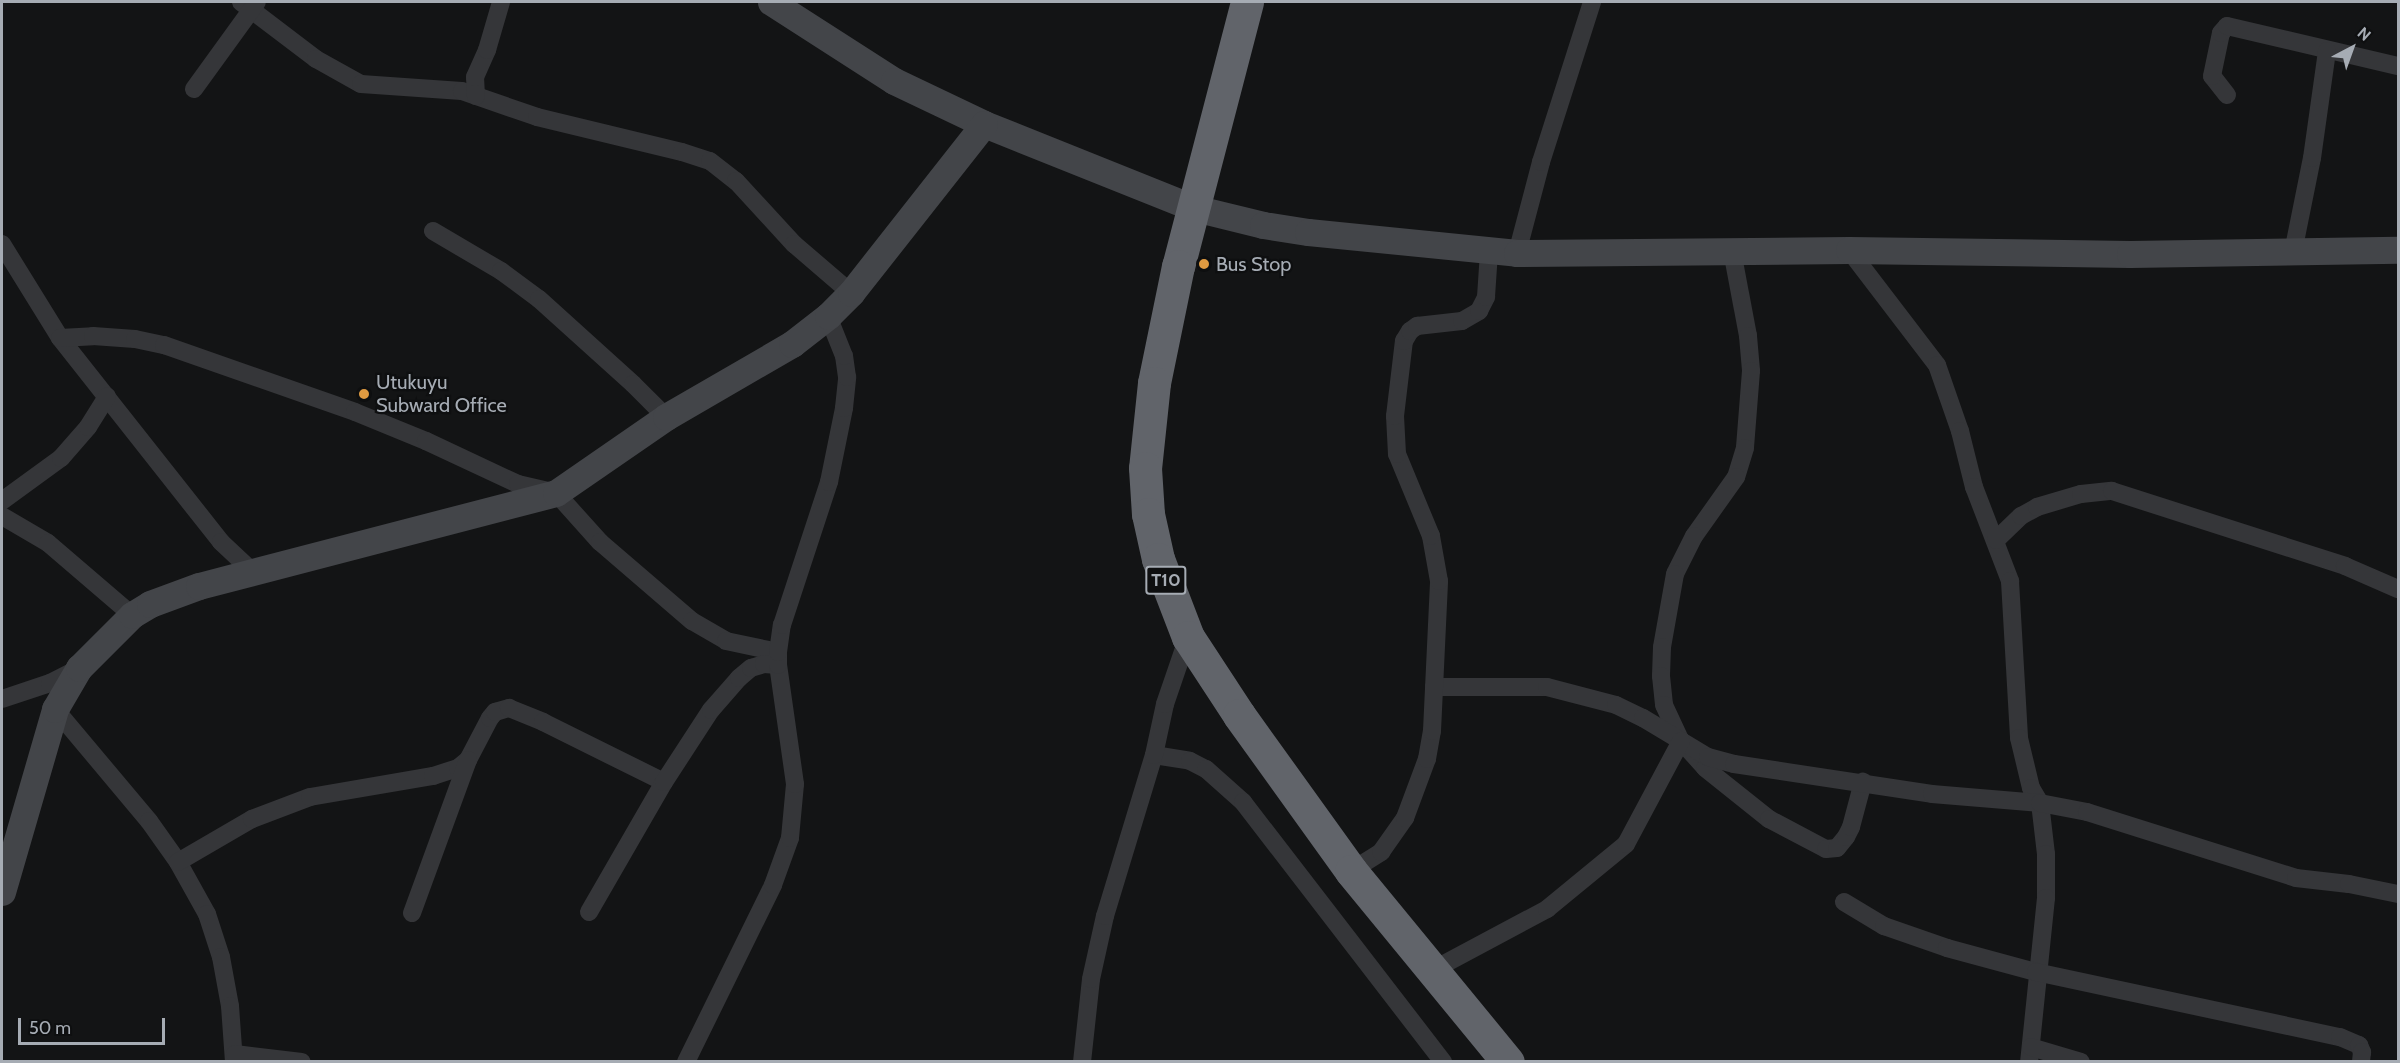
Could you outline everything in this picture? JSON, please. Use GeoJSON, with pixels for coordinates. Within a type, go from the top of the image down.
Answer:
{"type":"FeatureCollection","features":[{"type":"Feature","properties":{"kind":"highway","name":"T10"},"geometry":{"type":"LineString","coordinates":[[1247,2],[1163,332],[1148,429],[1145,468],[1148,514],[1158,559],[1188,637],[1239,715],[1351,871],[1508,1062]]}},
{"type":"Feature","properties":{"kind":"street"},"geometry":{"type":"LineString","coordinates":[[476,96],[475,77],[487,50],[501,2]]}},
{"type":"Feature","properties":{"kind":"street"},"geometry":{"type":"LineString","coordinates":[[771,2],[894,81],[984,124],[1194,208],[1263,225],[1308,232],[1517,254],[1849,250],[2130,254],[2398,250]]}},
{"type":"Feature","properties":{"kind":"street"},"geometry":{"type":"LineString","coordinates":[[1517,254],[1541,162],[1592,2]]}},
{"type":"Feature","properties":{"kind":"street"},"geometry":{"type":"LineString","coordinates":[[194,89],[250,4],[316,59],[361,84],[393,88],[448,89],[537,117],[682,152],[710,161],[736,181],[794,244],[851,293]]}},
{"type":"Feature","properties":{"kind":"street"},"geometry":{"type":"LineString","coordinates":[[2227,95],[2212,76],[2221,33],[2226,26],[2398,66]]}},
{"type":"Feature","properties":{"kind":"street"},"geometry":{"type":"LineString","coordinates":[[2293,252],[2312,158],[2327,51]]}},
{"type":"Feature","properties":{"kind":"street"},"geometry":{"type":"LineString","coordinates":[[2,892],[56,709],[80,668],[132,615],[172,594],[252,571],[556,493],[666,417],[772,356],[828,316],[851,293],[984,124]]}},
{"type":"Feature","properties":{"kind":"street"},"geometry":{"type":"LineString","coordinates":[[433,231],[501,271],[539,298],[666,417]]}},
{"type":"Feature","properties":{"kind":"street"},"geometry":{"type":"LineString","coordinates":[[2,244],[7,266],[60,338],[221,542],[252,571]]}},
{"type":"Feature","properties":{"kind":"street"},"geometry":{"type":"LineString","coordinates":[[1849,250],[1937,365],[1960,431],[1974,487],[2010,581],[2019,738],[2031,788],[2040,803],[2046,854],[2046,898],[2036,972],[2030,1054],[2081,1062]]}},
{"type":"Feature","properties":{"kind":"street"},"geometry":{"type":"LineString","coordinates":[[1732,251],[1748,336],[1751,396],[1741,464],[1736,477],[1684,555],[1671,593],[1662,647],[1661,676],[1664,705],[1681,741],[1705,768],[1759,812],[1829,850],[1839,846],[1851,827],[1863,782]]}},
{"type":"Feature","properties":{"kind":"street"},"geometry":{"type":"LineString","coordinates":[[1351,871],[1381,852],[1405,818],[1427,759],[1432,731],[1438,572],[1431,536],[1397,454],[1395,416],[1397,381],[1404,341],[1410,331],[1417,326],[1462,321],[1479,311],[1486,297],[1489,252]]}},
{"type":"Feature","properties":{"kind":"street"},"geometry":{"type":"LineString","coordinates":[[686,1062],[773,885],[790,838],[795,784],[778,658],[782,626],[829,482],[844,408],[847,377],[844,356],[828,316]]}},
{"type":"Feature","properties":{"kind":"street"},"geometry":{"type":"LineString","coordinates":[[60,338],[93,336],[135,339],[164,345],[376,420],[518,484],[556,493],[600,542],[692,621],[726,641],[778,658]]}},
{"type":"Feature","properties":{"kind":"street"},"geometry":{"type":"LineString","coordinates":[[2,501],[62,458],[88,427],[107,397]]}},
{"type":"Feature","properties":{"kind":"street"},"geometry":{"type":"LineString","coordinates":[[1996,540],[2021,516],[2037,507],[2080,494],[2112,491],[2345,566],[2398,589]]}},
{"type":"Feature","properties":{"kind":"street"},"geometry":{"type":"LineString","coordinates":[[2,516],[48,543],[132,615]]}},
{"type":"Feature","properties":{"kind":"street"},"geometry":{"type":"LineString","coordinates":[[1082,1062],[1091,979],[1105,916],[1154,755],[1165,704],[1188,637]]}},
{"type":"Feature","properties":{"kind":"street"},"geometry":{"type":"LineString","coordinates":[[589,912],[695,731],[739,678],[751,668],[778,658]]}},
{"type":"Feature","properties":{"kind":"street"},"geometry":{"type":"LineString","coordinates":[[2,699],[50,683],[80,668]]}},
{"type":"Feature","properties":{"kind":"street"},"geometry":{"type":"LineString","coordinates":[[1434,687],[1547,687],[1616,705],[1708,757],[1734,764],[1932,794],[2040,803],[2087,812],[2296,878],[2349,884],[2398,894]]}},
{"type":"Feature","properties":{"kind":"street"},"geometry":{"type":"LineString","coordinates":[[412,913],[468,760],[495,712],[508,708],[543,722],[664,782]]}},
{"type":"Feature","properties":{"kind":"street"},"geometry":{"type":"LineString","coordinates":[[56,709],[105,764],[178,862],[207,914],[221,957],[234,1058],[302,1062]]}},
{"type":"Feature","properties":{"kind":"street"},"geometry":{"type":"LineString","coordinates":[[1431,971],[1547,909],[1619,850],[1632,837],[1681,741]]}},
{"type":"Feature","properties":{"kind":"street"},"geometry":{"type":"LineString","coordinates":[[1154,755],[1190,761],[1206,769],[1243,802],[1443,1062]]}},
{"type":"Feature","properties":{"kind":"street"},"geometry":{"type":"LineString","coordinates":[[178,862],[252,819],[286,805],[333,791],[433,776],[458,768],[468,760]]}},
{"type":"Feature","properties":{"kind":"street"},"geometry":{"type":"LineString","coordinates":[[1844,902],[1884,926],[1947,948],[2036,972],[2340,1037],[2359,1045],[2362,1052],[2361,1062]]}},
{"type":"Feature","properties":{"kind":"place","name":"Bus Stop"},"geometry":{"type":"Point","coordinates":[1204,264]}},
{"type":"Feature","properties":{"kind":"place","name":"Utukuyu Subward Office"},"geometry":{"type":"Point","coordinates":[364,394]}}]}
